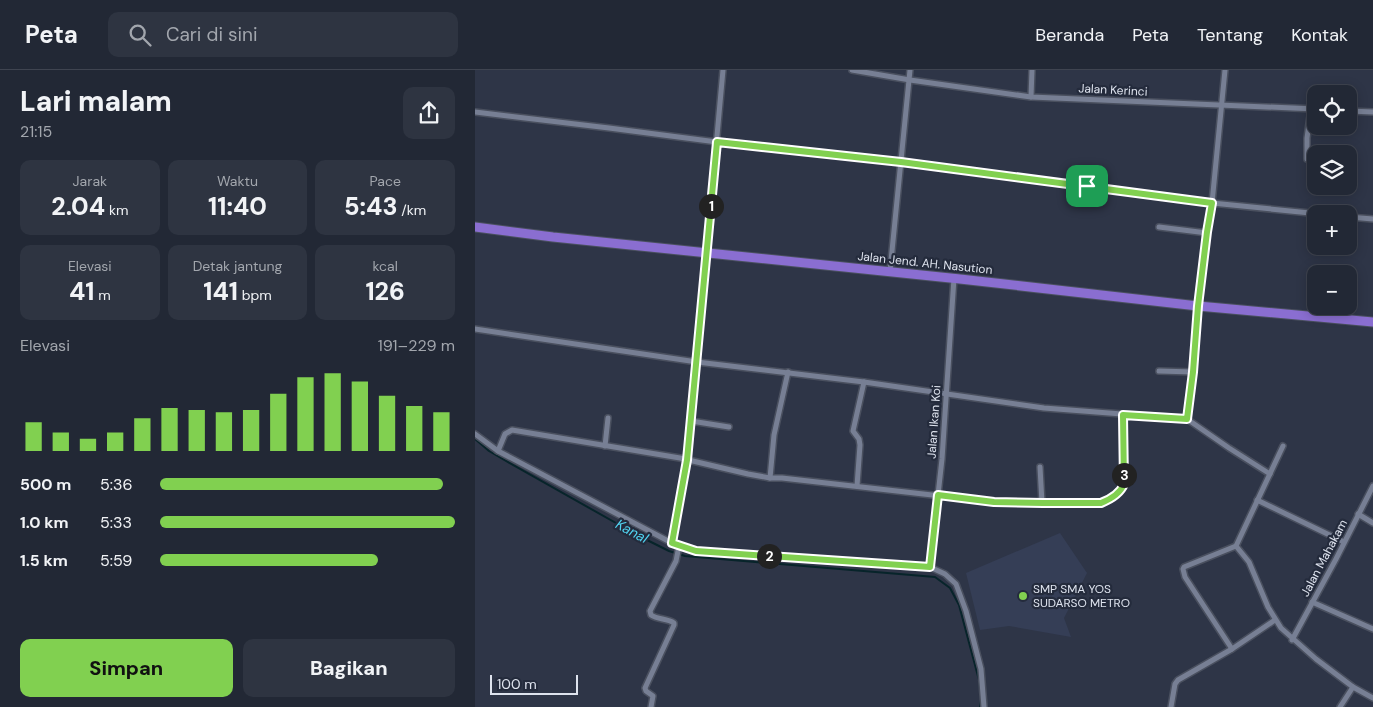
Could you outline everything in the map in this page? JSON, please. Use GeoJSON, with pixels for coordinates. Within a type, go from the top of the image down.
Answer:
{"type":"FeatureCollection","features":[{"type":"Feature","properties":{"kind":"highway","name":"Jalan Jend. AH. Nasution"},"geometry":{"type":"LineString","coordinates":[[475,227],[1198,306],[1373,322]]}},
{"type":"Feature","properties":{"kind":"street"},"geometry":{"type":"LineString","coordinates":[[672,543],[687,460],[723,70]]}},
{"type":"Feature","properties":{"kind":"street","name":"Jalan Kerinci"},"geometry":{"type":"LineString","coordinates":[[852,70],[1031,97],[1307,109]]}},
{"type":"Feature","properties":{"kind":"street"},"geometry":{"type":"LineString","coordinates":[[890,271],[910,70]]}},
{"type":"Feature","properties":{"kind":"street"},"geometry":{"type":"LineString","coordinates":[[1031,97],[1032,70]]}},
{"type":"Feature","properties":{"kind":"street"},"geometry":{"type":"LineString","coordinates":[[1187,419],[1225,70]]}},
{"type":"Feature","properties":{"kind":"street"},"geometry":{"type":"LineString","coordinates":[[1357,111],[1373,112]]}},
{"type":"Feature","properties":{"kind":"street"},"geometry":{"type":"LineString","coordinates":[[475,112],[717,142],[901,162],[1212,203],[1307,213]]}},
{"type":"Feature","properties":{"kind":"street"},"geometry":{"type":"LineString","coordinates":[[1357,218],[1373,219]]}},
{"type":"Feature","properties":{"kind":"street"},"geometry":{"type":"LineString","coordinates":[[1159,227],[1207,232]]}},
{"type":"Feature","properties":{"kind":"street","name":"Jalan Ikan Koi"},"geometry":{"type":"LineString","coordinates":[[930,567],[938,495],[954,278]]}},
{"type":"Feature","properties":{"kind":"street"},"geometry":{"type":"LineString","coordinates":[[475,329],[697,362],[865,382],[1044,408],[1187,419],[1270,474]]}},
{"type":"Feature","properties":{"kind":"street"},"geometry":{"type":"LineString","coordinates":[[1159,371],[1193,372]]}},
{"type":"Feature","properties":{"kind":"street"},"geometry":{"type":"LineString","coordinates":[[770,478],[774,436],[788,372]]}},
{"type":"Feature","properties":{"kind":"street"},"geometry":{"type":"LineString","coordinates":[[857,486],[860,445],[859,439],[853,431],[865,382]]}},
{"type":"Feature","properties":{"kind":"street"},"geometry":{"type":"LineString","coordinates":[[498,451],[505,434],[512,430],[680,458],[770,478],[994,502],[1101,503],[1119,493],[1124,484],[1123,415]]}},
{"type":"Feature","properties":{"kind":"street"},"geometry":{"type":"LineString","coordinates":[[605,446],[608,418]]}},
{"type":"Feature","properties":{"kind":"street"},"geometry":{"type":"LineString","coordinates":[[691,421],[729,428]]}},
{"type":"Feature","properties":{"kind":"street"},"geometry":{"type":"LineString","coordinates":[[475,434],[498,451],[679,547],[696,551],[930,567],[945,574],[957,584],[966,610],[981,670],[984,707]]}},
{"type":"Feature","properties":{"kind":"street"},"geometry":{"type":"LineString","coordinates":[[1232,648],[1185,576],[1183,569],[1236,546],[1283,446]]}},
{"type":"Feature","properties":{"kind":"street"},"geometry":{"type":"LineString","coordinates":[[1040,468],[1043,503]]}},
{"type":"Feature","properties":{"kind":"street","name":"Jalan Mahakam"},"geometry":{"type":"LineString","coordinates":[[1292,640],[1373,486]]}},
{"type":"Feature","properties":{"kind":"street"},"geometry":{"type":"LineString","coordinates":[[1257,500],[1344,542]]}},
{"type":"Feature","properties":{"kind":"street"},"geometry":{"type":"LineString","coordinates":[[1358,514],[1373,523]]}},
{"type":"Feature","properties":{"kind":"street"},"geometry":{"type":"LineString","coordinates":[[1236,546],[1249,562],[1268,607],[1281,628],[1292,640],[1353,687],[1373,698]]}},
{"type":"Feature","properties":{"kind":"street"},"geometry":{"type":"LineString","coordinates":[[651,707],[653,696],[645,688],[674,625],[671,621],[654,618],[651,616],[650,611],[676,561],[679,547]]}},
{"type":"Feature","properties":{"kind":"street"},"geometry":{"type":"LineString","coordinates":[[1312,602],[1373,629]]}},
{"type":"Feature","properties":{"kind":"street"},"geometry":{"type":"LineString","coordinates":[[1171,707],[1175,684],[1178,680],[1275,620]]}},
{"type":"Feature","properties":{"kind":"street"},"geometry":{"type":"LineString","coordinates":[[1340,707],[1353,687]]}},
{"type":"Feature","properties":{"kind":"shaded area","name":"SMP SMA YOS SUDARSO METRO"},"geometry":{"type":"Polygon","coordinates":[[[1060,533],[1087,573],[1064,618],[1071,637],[1009,626],[980,630],[966,573],[1060,533]]]}},
{"type":"Feature","properties":{"kind":"waterway","name":"Kanal"},"geometry":{"type":"LineString","coordinates":[[475,439],[489,451],[639,536],[669,551],[685,556],[935,577],[950,588],[959,605],[979,680],[980,707]]}},
{"type":"Feature","properties":{"kind":"place","name":"SMP SMA YOS SUDARSO METRO"},"geometry":{"type":"Point","coordinates":[1023,596]}},
{"type":"Feature","properties":{"kind":"route"},"geometry":{"type":"LineString","coordinates":[[717,142],[901,162],[1087,186],[1212,203],[1198,306],[1187,419],[1123,415],[1124,484],[1119,493],[1101,503],[994,502],[938,495],[930,567],[696,551],[672,543],[687,460],[717,142]]}}]}
